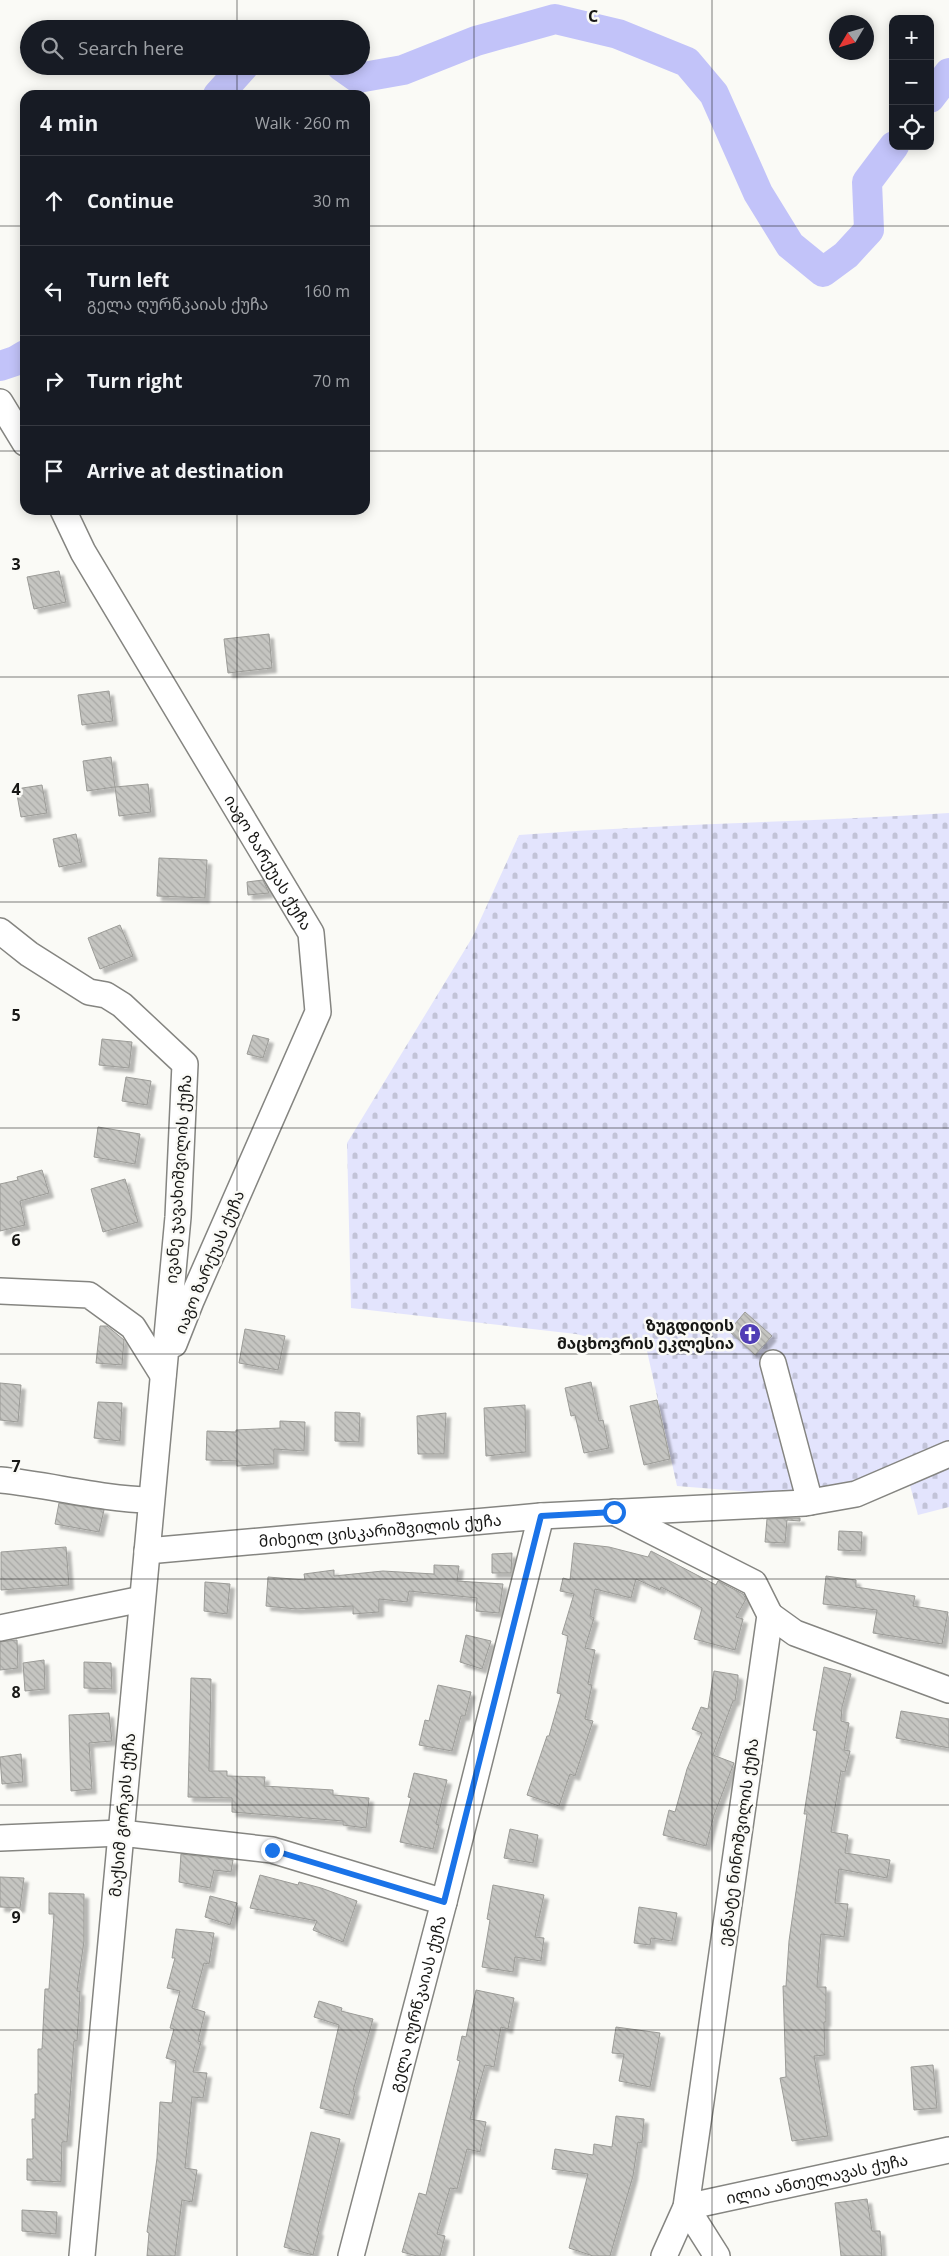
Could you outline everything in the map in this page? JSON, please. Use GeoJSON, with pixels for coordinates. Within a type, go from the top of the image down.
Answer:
{"type":"FeatureCollection","features":[{"type":"Feature","properties":{"kind":"street"},"geometry":{"type":"LineString","coordinates":[[1,404],[20,435]]}},
{"type":"Feature","properties":{"kind":"street","name":"იაგო ზარქუას ქუჩა"},"geometry":{"type":"LineString","coordinates":[[65,515],[83,552],[311,933],[318,1012],[190,1301],[163,1375]]}},
{"type":"Feature","properties":{"kind":"street","name":"ივანე ჯავახიშვილის ქუჩა"},"geometry":{"type":"LineString","coordinates":[[0,931],[28,954],[89,992],[106,996],[122,1006],[185,1064],[178,1217],[163,1375]]}},
{"type":"Feature","properties":{"kind":"street"},"geometry":{"type":"LineString","coordinates":[[0,1291],[89,1295],[133,1327],[163,1375]]}},
{"type":"Feature","properties":{"kind":"street"},"geometry":{"type":"LineString","coordinates":[[773,1363],[810,1502]]}},
{"type":"Feature","properties":{"kind":"street","name":"მაქსიმ გორკის ქუჩა"},"geometry":{"type":"LineString","coordinates":[[82,2256],[163,1375]]}},
{"type":"Feature","properties":{"kind":"street","name":"მიხეილ ცისკარიშვილის ქუჩა"},"geometry":{"type":"LineString","coordinates":[[147,1551],[541,1516],[810,1502],[856,1494],[949,1454]]}},
{"type":"Feature","properties":{"kind":"street"},"geometry":{"type":"LineString","coordinates":[[0,1480],[32,1483],[123,1500],[151,1500]]}},
{"type":"Feature","properties":{"kind":"street"},"geometry":{"type":"LineString","coordinates":[[614,1512],[754,1583],[770,1615],[795,1633],[949,1690]]}},
{"type":"Feature","properties":{"kind":"street","name":"გელა ღურწკაიას ქუჩა"},"geometry":{"type":"LineString","coordinates":[[350,2256],[444,1902],[541,1516]]}},
{"type":"Feature","properties":{"kind":"street"},"geometry":{"type":"LineString","coordinates":[[0,1628],[142,1599]]}},
{"type":"Feature","properties":{"kind":"street","name":"ეგნატე ნინოშვილის ქუჩა"},"geometry":{"type":"LineString","coordinates":[[664,2256],[686,2207],[770,1615]]}},
{"type":"Feature","properties":{"kind":"street"},"geometry":{"type":"LineString","coordinates":[[0,1838],[121,1833],[272,1850],[444,1902]]}},
{"type":"Feature","properties":{"kind":"street","name":"ილია ანთელავას ქუჩა"},"geometry":{"type":"LineString","coordinates":[[686,2207],[949,2150]]}},
{"type":"Feature","properties":{"kind":"street"},"geometry":{"type":"LineString","coordinates":[[686,2207],[717,2256]]}},
{"type":"Feature","properties":{"kind":"green space"},"geometry":{"type":"Polygon","coordinates":[[[949,813],[949,1507],[918,1515],[905,1467],[801,1496],[677,1486],[647,1351],[576,1334],[351,1308],[347,1143],[472,938],[519,835],[626,828],[949,813]]]}},
{"type":"Feature","properties":{"kind":"building"},"geometry":{"type":"Polygon","coordinates":[[[59,571],[66,602],[34,609],[27,577],[59,571]]]}},
{"type":"Feature","properties":{"kind":"building"},"geometry":{"type":"Polygon","coordinates":[[[269,634],[272,668],[228,673],[224,639],[269,634]]]}},
{"type":"Feature","properties":{"kind":"building"},"geometry":{"type":"Polygon","coordinates":[[[109,691],[113,721],[82,725],[78,695],[109,691]]]}},
{"type":"Feature","properties":{"kind":"building"},"geometry":{"type":"Polygon","coordinates":[[[111,757],[115,787],[87,791],[83,761],[111,757]]]}},
{"type":"Feature","properties":{"kind":"building"},"geometry":{"type":"Polygon","coordinates":[[[148,784],[151,812],[119,816],[115,787],[148,784]]]}},
{"type":"Feature","properties":{"kind":"building"},"geometry":{"type":"Polygon","coordinates":[[[42,785],[47,813],[21,817],[16,789],[42,785]]]}},
{"type":"Feature","properties":{"kind":"building"},"geometry":{"type":"Polygon","coordinates":[[[76,834],[82,862],[59,867],[53,839],[76,834]]]}},
{"type":"Feature","properties":{"kind":"building"},"geometry":{"type":"Polygon","coordinates":[[[159,858],[207,860],[205,898],[157,896],[159,858]]]}},
{"type":"Feature","properties":{"kind":"building"},"geometry":{"type":"Polygon","coordinates":[[[263,880],[269,893],[248,895],[247,882],[263,880]]]}},
{"type":"Feature","properties":{"kind":"building"},"geometry":{"type":"Polygon","coordinates":[[[120,925],[133,956],[100,969],[88,938],[120,925]]]}},
{"type":"Feature","properties":{"kind":"building"},"geometry":{"type":"Polygon","coordinates":[[[253,1035],[269,1039],[263,1058],[247,1054],[253,1035]]]}},
{"type":"Feature","properties":{"kind":"building"},"geometry":{"type":"Polygon","coordinates":[[[102,1039],[132,1042],[129,1068],[99,1065],[102,1039]]]}},
{"type":"Feature","properties":{"kind":"building"},"geometry":{"type":"Polygon","coordinates":[[[126,1077],[151,1081],[147,1105],[122,1101],[126,1077]]]}},
{"type":"Feature","properties":{"kind":"building"},"geometry":{"type":"Polygon","coordinates":[[[98,1127],[140,1134],[135,1164],[94,1157],[98,1127]]]}},
{"type":"Feature","properties":{"kind":"building"},"geometry":{"type":"Polygon","coordinates":[[[42,1170],[49,1193],[20,1201],[25,1225],[0,1231],[0,1184],[18,1180],[17,1177],[42,1170]]]}},
{"type":"Feature","properties":{"kind":"building"},"geometry":{"type":"Polygon","coordinates":[[[125,1179],[138,1222],[103,1232],[91,1189],[125,1179]]]}},
{"type":"Feature","properties":{"kind":"building","name":"ზუგდიდის მაცხოვრის ეკლესია"},"geometry":{"type":"Polygon","coordinates":[[[745,1312],[772,1336],[755,1355],[729,1331],[745,1312]]]}},
{"type":"Feature","properties":{"kind":"building"},"geometry":{"type":"Polygon","coordinates":[[[100,1326],[107,1326],[124,1340],[122,1365],[96,1363],[100,1326]]]}},
{"type":"Feature","properties":{"kind":"building"},"geometry":{"type":"Polygon","coordinates":[[[245,1329],[285,1336],[278,1370],[239,1363],[245,1329]]]}},
{"type":"Feature","properties":{"kind":"building"},"geometry":{"type":"Polygon","coordinates":[[[591,1382],[599,1421],[603,1420],[609,1448],[584,1453],[575,1415],[571,1416],[565,1388],[591,1382]]]}},
{"type":"Feature","properties":{"kind":"building"},"geometry":{"type":"Polygon","coordinates":[[[0,1383],[21,1385],[18,1422],[0,1420],[0,1383]]]}},
{"type":"Feature","properties":{"kind":"building"},"geometry":{"type":"Polygon","coordinates":[[[657,1400],[670,1459],[644,1465],[630,1406],[657,1400]]]}},
{"type":"Feature","properties":{"kind":"building"},"geometry":{"type":"Polygon","coordinates":[[[98,1402],[122,1403],[120,1441],[94,1438],[98,1402]]]}},
{"type":"Feature","properties":{"kind":"building"},"geometry":{"type":"Polygon","coordinates":[[[525,1405],[526,1452],[486,1456],[484,1408],[525,1405]]]}},
{"type":"Feature","properties":{"kind":"building"},"geometry":{"type":"Polygon","coordinates":[[[335,1412],[360,1413],[359,1442],[335,1441],[335,1412]]]}},
{"type":"Feature","properties":{"kind":"building"},"geometry":{"type":"Polygon","coordinates":[[[446,1413],[444,1454],[418,1454],[417,1416],[446,1413]]]}},
{"type":"Feature","properties":{"kind":"building"},"geometry":{"type":"Polygon","coordinates":[[[280,1421],[305,1422],[304,1451],[274,1449],[274,1464],[237,1466],[237,1461],[206,1460],[207,1431],[236,1432],[236,1430],[280,1428],[280,1421]]]}},
{"type":"Feature","properties":{"kind":"building"},"geometry":{"type":"Polygon","coordinates":[[[59,1503],[104,1510],[99,1532],[55,1524],[59,1503]]]}},
{"type":"Feature","properties":{"kind":"building"},"geometry":{"type":"Polygon","coordinates":[[[800,1518],[800,1521],[787,1520],[785,1543],[765,1542],[767,1519],[800,1518]]]}},
{"type":"Feature","properties":{"kind":"building"},"geometry":{"type":"Polygon","coordinates":[[[839,1531],[862,1532],[861,1551],[838,1550],[839,1531]]]}},
{"type":"Feature","properties":{"kind":"building"},"geometry":{"type":"Polygon","coordinates":[[[574,1543],[609,1547],[648,1557],[651,1551],[716,1585],[718,1581],[743,1594],[746,1599],[736,1617],[743,1619],[735,1650],[694,1639],[702,1608],[661,1587],[660,1590],[636,1579],[631,1598],[595,1589],[590,1616],[594,1618],[585,1648],[595,1650],[588,1684],[592,1685],[585,1719],[593,1721],[575,1776],[570,1774],[559,1806],[527,1795],[547,1736],[549,1736],[561,1694],[557,1693],[568,1636],[562,1634],[574,1594],[560,1591],[563,1578],[570,1580],[574,1543]]]}},
{"type":"Feature","properties":{"kind":"building"},"geometry":{"type":"Polygon","coordinates":[[[66,1547],[69,1585],[1,1590],[1,1552],[66,1547]]]}},
{"type":"Feature","properties":{"kind":"building"},"geometry":{"type":"Polygon","coordinates":[[[512,1553],[511,1573],[492,1573],[492,1554],[512,1553]]]}},
{"type":"Feature","properties":{"kind":"building"},"geometry":{"type":"Polygon","coordinates":[[[434,1565],[459,1566],[457,1581],[503,1584],[499,1613],[476,1611],[477,1598],[409,1591],[407,1602],[379,1599],[379,1612],[353,1614],[353,1606],[296,1609],[266,1606],[268,1577],[305,1580],[304,1574],[334,1570],[334,1576],[383,1571],[434,1574],[434,1565]]]}},
{"type":"Feature","properties":{"kind":"building"},"geometry":{"type":"Polygon","coordinates":[[[826,1576],[856,1580],[856,1587],[915,1596],[913,1606],[948,1612],[942,1644],[873,1633],[877,1610],[823,1604],[826,1576]]]}},
{"type":"Feature","properties":{"kind":"building"},"geometry":{"type":"Polygon","coordinates":[[[205,1582],[230,1584],[227,1614],[204,1611],[205,1582]]]}},
{"type":"Feature","properties":{"kind":"building"},"geometry":{"type":"Polygon","coordinates":[[[466,1635],[491,1641],[482,1669],[460,1662],[466,1635]]]}},
{"type":"Feature","properties":{"kind":"building"},"geometry":{"type":"Polygon","coordinates":[[[17,1640],[18,1668],[0,1670],[0,1642],[17,1640]]]}},
{"type":"Feature","properties":{"kind":"building"},"geometry":{"type":"Polygon","coordinates":[[[44,1660],[45,1689],[25,1691],[23,1663],[44,1660]]]}},
{"type":"Feature","properties":{"kind":"building"},"geometry":{"type":"Polygon","coordinates":[[[84,1662],[111,1663],[112,1689],[84,1688],[84,1662]]]}},
{"type":"Feature","properties":{"kind":"building"},"geometry":{"type":"Polygon","coordinates":[[[824,1667],[851,1674],[842,1707],[841,1721],[849,1723],[844,1750],[850,1751],[845,1772],[841,1771],[831,1832],[848,1835],[845,1853],[890,1860],[887,1878],[839,1869],[835,1903],[848,1904],[844,1937],[821,1934],[817,1987],[826,1987],[825,2055],[814,2056],[828,2136],[792,2141],[780,2078],[786,2077],[783,1986],[786,1986],[789,1941],[807,1814],[804,1814],[817,1731],[813,1730],[824,1667]]]}},
{"type":"Feature","properties":{"kind":"building"},"geometry":{"type":"Polygon","coordinates":[[[714,1671],[738,1675],[738,1681],[735,1701],[733,1701],[713,1755],[734,1763],[714,1815],[706,1846],[663,1835],[669,1810],[675,1812],[687,1769],[702,1733],[692,1729],[701,1707],[708,1709],[714,1671]]]}},
{"type":"Feature","properties":{"kind":"building"},"geometry":{"type":"Polygon","coordinates":[[[191,1678],[211,1679],[209,1771],[227,1771],[227,1776],[265,1777],[264,1786],[333,1790],[333,1795],[369,1798],[366,1828],[343,1825],[343,1821],[232,1812],[232,1798],[188,1797],[191,1678]]]}},
{"type":"Feature","properties":{"kind":"building"},"geometry":{"type":"Polygon","coordinates":[[[438,1685],[471,1692],[465,1716],[461,1716],[452,1751],[419,1745],[425,1720],[429,1721],[438,1685]]]}},
{"type":"Feature","properties":{"kind":"building"},"geometry":{"type":"Polygon","coordinates":[[[901,1711],[949,1719],[949,1748],[896,1738],[901,1711]]]}},
{"type":"Feature","properties":{"kind":"building"},"geometry":{"type":"Polygon","coordinates":[[[109,1713],[112,1741],[89,1743],[92,1789],[71,1791],[69,1715],[109,1713]]]}},
{"type":"Feature","properties":{"kind":"building"},"geometry":{"type":"Polygon","coordinates":[[[21,1754],[23,1782],[2,1784],[0,1757],[21,1754]]]}},
{"type":"Feature","properties":{"kind":"building"},"geometry":{"type":"Polygon","coordinates":[[[414,1773],[447,1780],[436,1824],[439,1825],[433,1849],[400,1842],[411,1798],[408,1797],[414,1773]]]}},
{"type":"Feature","properties":{"kind":"building"},"geometry":{"type":"Polygon","coordinates":[[[510,1829],[538,1835],[533,1863],[504,1858],[510,1829]]]}},
{"type":"Feature","properties":{"kind":"building"},"geometry":{"type":"Polygon","coordinates":[[[181,1854],[233,1860],[231,1872],[214,1870],[210,1888],[179,1882],[181,1854]]]}},
{"type":"Feature","properties":{"kind":"building"},"geometry":{"type":"Polygon","coordinates":[[[260,1875],[298,1885],[299,1882],[357,1901],[343,1942],[313,1930],[317,1921],[250,1908],[260,1875]]]}},
{"type":"Feature","properties":{"kind":"building"},"geometry":{"type":"Polygon","coordinates":[[[0,1877],[24,1878],[20,1908],[0,1907],[0,1877]]]}},
{"type":"Feature","properties":{"kind":"building"},"geometry":{"type":"Polygon","coordinates":[[[493,1885],[544,1895],[535,1937],[544,1938],[541,1961],[515,1957],[513,1972],[482,1967],[490,1920],[487,1919],[493,1885]]]}},
{"type":"Feature","properties":{"kind":"building"},"geometry":{"type":"Polygon","coordinates":[[[49,1893],[84,1894],[84,1941],[77,1991],[80,1991],[77,2041],[74,2041],[67,2142],[62,2142],[61,2182],[27,2180],[27,2159],[33,2159],[32,2119],[35,2119],[35,2094],[38,2094],[38,2049],[42,2049],[45,1989],[49,1989],[54,1914],[49,1914],[49,1893]]]}},
{"type":"Feature","properties":{"kind":"building"},"geometry":{"type":"Polygon","coordinates":[[[210,1896],[237,1903],[230,1925],[205,1917],[210,1896]]]}},
{"type":"Feature","properties":{"kind":"building"},"geometry":{"type":"Polygon","coordinates":[[[639,1907],[677,1913],[672,1941],[651,1938],[650,1945],[634,1943],[639,1907]]]}},
{"type":"Feature","properties":{"kind":"building"},"geometry":{"type":"Polygon","coordinates":[[[176,1929],[214,1933],[209,1964],[204,1963],[192,2008],[205,2012],[198,2041],[201,2042],[193,2072],[207,2073],[203,2098],[192,2097],[185,2168],[197,2170],[192,2202],[182,2200],[175,2256],[147,2256],[149,2233],[147,2232],[157,2158],[160,2102],[172,2103],[176,2061],[166,2058],[174,2029],[170,2028],[180,1991],[167,1988],[175,1958],[172,1958],[176,1929]]]}},
{"type":"Feature","properties":{"kind":"building"},"geometry":{"type":"Polygon","coordinates":[[[476,1990],[514,1998],[508,2029],[501,2027],[494,2067],[485,2065],[470,2119],[486,2122],[480,2152],[467,2149],[457,2189],[450,2188],[437,2234],[445,2236],[440,2256],[417,2256],[402,2252],[419,2193],[426,2195],[460,2061],[457,2060],[462,2036],[466,2037],[476,1990]]]}},
{"type":"Feature","properties":{"kind":"building"},"geometry":{"type":"Polygon","coordinates":[[[319,2001],[342,2008],[341,2011],[373,2019],[353,2091],[355,2092],[349,2115],[320,2108],[339,2025],[314,2017],[319,2001]]]}},
{"type":"Feature","properties":{"kind":"building"},"geometry":{"type":"Polygon","coordinates":[[[616,2027],[660,2033],[650,2087],[619,2081],[624,2054],[612,2053],[616,2027]]]}},
{"type":"Feature","properties":{"kind":"building"},"geometry":{"type":"Polygon","coordinates":[[[933,2065],[937,2108],[914,2110],[911,2067],[933,2065]]]}},
{"type":"Feature","properties":{"kind":"building"},"geometry":{"type":"Polygon","coordinates":[[[616,2116],[644,2119],[642,2143],[638,2142],[633,2176],[610,2256],[593,2256],[569,2248],[588,2174],[552,2169],[555,2149],[593,2155],[594,2144],[612,2147],[616,2116]]]}},
{"type":"Feature","properties":{"kind":"building"},"geometry":{"type":"Polygon","coordinates":[[[311,2132],[340,2139],[317,2231],[319,2231],[313,2255],[284,2247],[311,2132]]]}},
{"type":"Feature","properties":{"kind":"building"},"geometry":{"type":"Polygon","coordinates":[[[867,2199],[872,2231],[880,2231],[882,2256],[841,2256],[835,2203],[867,2199]]]}},
{"type":"Feature","properties":{"kind":"building"},"geometry":{"type":"Polygon","coordinates":[[[22,2210],[57,2212],[56,2234],[22,2231],[22,2210]]]}},
{"type":"Feature","properties":{"kind":"waterway"},"geometry":{"type":"LineString","coordinates":[[354,75],[358,78],[403,70],[476,41],[555,19],[618,34],[687,62],[714,94],[758,193],[790,245],[823,272],[846,255],[869,230],[867,182],[891,150]]}},
{"type":"Feature","properties":{"kind":"waterway"},"geometry":{"type":"LineString","coordinates":[[934,93],[949,73]]}},
{"type":"Feature","properties":{"kind":"waterway"},"geometry":{"type":"LineString","coordinates":[[222,90],[236,75]]}},
{"type":"Feature","properties":{"kind":"waterway"},"geometry":{"type":"LineString","coordinates":[[0,366],[20,358]]}},
{"type":"Feature","properties":{"kind":"place","name":"ზუგდიდის მაცხოვრის ეკლესია"},"geometry":{"type":"Point","coordinates":[750,1334]}},
{"type":"Feature","properties":{"kind":"route"},"geometry":{"type":"LineString","coordinates":[[272,1850],[444,1902],[541,1516],[614,1512]]}}]}
